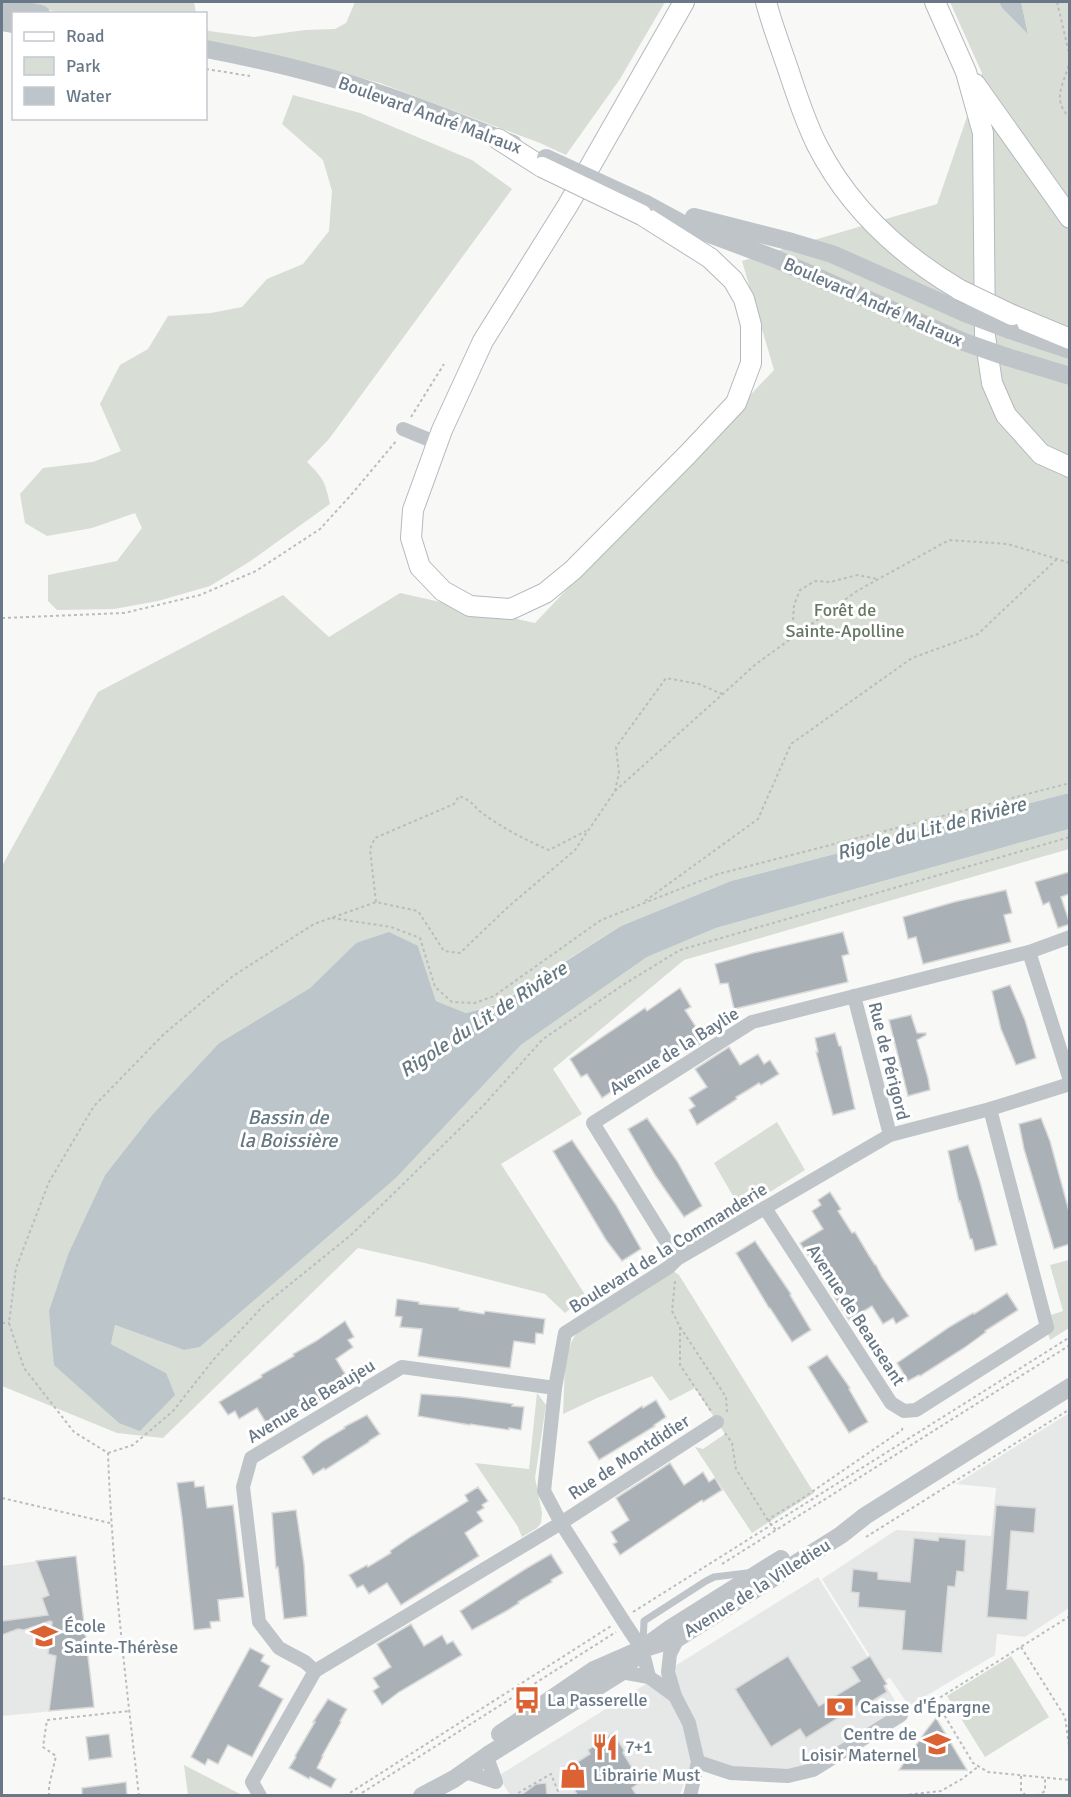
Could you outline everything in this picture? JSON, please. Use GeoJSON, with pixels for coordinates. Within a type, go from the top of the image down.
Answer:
{"type":"FeatureCollection","features":[{"type":"Feature","properties":{"kind":"main road"},"geometry":{"type":"LineString","coordinates":[[498,138],[544,162],[644,210],[710,258],[733,280],[744,299],[751,325],[751,363],[736,403],[573,570],[544,593],[511,609],[470,606],[443,591],[420,567],[411,538],[413,510],[437,443],[483,341],[568,205],[684,2]]}},
{"type":"Feature","properties":{"kind":"main road"},"geometry":{"type":"LineString","coordinates":[[766,2],[804,115],[817,145],[834,176],[854,205],[881,233],[917,263],[1011,322],[1070,339]]}},
{"type":"Feature","properties":{"kind":"main road"},"geometry":{"type":"LineString","coordinates":[[935,2],[966,72],[982,133],[985,336],[992,383],[1006,415],[1041,454],[1070,467]]}},
{"type":"Feature","properties":{"kind":"main road"},"geometry":{"type":"LineString","coordinates":[[966,72],[1070,219]]}},
{"type":"Feature","properties":{"kind":"street"},"geometry":{"type":"LineString","coordinates":[[2,6],[31,12]]}},
{"type":"Feature","properties":{"kind":"street","name":"Boulevard André Malraux"},"geometry":{"type":"LineString","coordinates":[[207,49],[273,63],[375,91],[498,138]]}},
{"type":"Feature","properties":{"kind":"street","name":"Boulevard André Malraux"},"geometry":{"type":"LineString","coordinates":[[644,210],[721,225],[832,254],[965,313],[1011,322],[1070,350]]}},
{"type":"Feature","properties":{"kind":"street","name":"Boulevard André Malraux"},"geometry":{"type":"LineString","coordinates":[[644,210],[776,259],[964,342],[1070,376]]}},
{"type":"Feature","properties":{"kind":"street"},"geometry":{"type":"LineString","coordinates":[[404,429],[437,443]]}},
{"type":"Feature","properties":{"kind":"street","name":"Avenue de la Baylie"},"geometry":{"type":"LineString","coordinates":[[673,1263],[593,1123],[753,1022],[1029,951],[1070,937]]}},
{"type":"Feature","properties":{"kind":"street"},"geometry":{"type":"LineString","coordinates":[[1029,951],[1070,1082]]}},
{"type":"Feature","properties":{"kind":"street","name":"Rue de Périgord"},"geometry":{"type":"LineString","coordinates":[[854,996],[890,1135]]}},
{"type":"Feature","properties":{"kind":"street","name":"Boulevard de la Commanderie"},"geometry":{"type":"LineString","coordinates":[[649,1677],[642,1649],[561,1523],[544,1491],[555,1388],[565,1333],[673,1263],[890,1135],[990,1109],[1070,1082]]}},
{"type":"Feature","properties":{"kind":"street","name":"Avenue de Beauseant"},"geometry":{"type":"LineString","coordinates":[[765,1208],[891,1403],[904,1411],[916,1410],[1047,1327],[990,1109]]}},
{"type":"Feature","properties":{"kind":"street","name":"Avenue de Beaujeu"},"geometry":{"type":"LineString","coordinates":[[315,1671],[305,1662],[279,1648],[259,1622],[243,1487],[251,1458],[402,1367],[555,1388]]}},
{"type":"Feature","properties":{"kind":"street","name":"Avenue de la Villedieu"},"geometry":{"type":"LineString","coordinates":[[422,1795],[451,1768],[594,1670],[642,1649],[678,1638],[841,1535],[865,1516],[1070,1387]]}},
{"type":"Feature","properties":{"kind":"street","name":"Rue de Montdidier"},"geometry":{"type":"LineString","coordinates":[[561,1523],[724,1421]]}},
{"type":"Feature","properties":{"kind":"street","name":"Avenue de la Villedieu"},"geometry":{"type":"LineString","coordinates":[[422,1795],[462,1773],[621,1672],[642,1649],[671,1628],[762,1570],[836,1528],[865,1516]]}},
{"type":"Feature","properties":{"kind":"street"},"geometry":{"type":"LineString","coordinates":[[260,1796],[252,1782],[315,1671],[561,1523]]}},
{"type":"Feature","properties":{"kind":"street"},"geometry":{"type":"LineString","coordinates":[[678,1638],[670,1654],[668,1672],[675,1696],[689,1723],[698,1762],[690,1796]]}},
{"type":"Feature","properties":{"kind":"street"},"geometry":{"type":"LineString","coordinates":[[642,1649],[668,1672]]}},
{"type":"Feature","properties":{"kind":"street"},"geometry":{"type":"LineString","coordinates":[[621,1672],[649,1677],[675,1696]]}},
{"type":"Feature","properties":{"kind":"street"},"geometry":{"type":"LineString","coordinates":[[698,1762],[731,1773],[788,1776],[813,1770],[902,1715]]}},
{"type":"Feature","properties":{"kind":"street"},"geometry":{"type":"LineString","coordinates":[[462,1773],[470,1773],[496,1782],[488,1755]]}},
{"type":"Feature","properties":{"kind":"path"},"geometry":{"type":"LineString","coordinates":[[1057,2],[1070,58],[1059,94],[1061,109],[1070,118]]}},
{"type":"Feature","properties":{"kind":"path"},"geometry":{"type":"LineString","coordinates":[[207,69],[256,77]]}},
{"type":"Feature","properties":{"kind":"path"},"geometry":{"type":"LineString","coordinates":[[2,618],[124,613],[200,595],[256,571],[320,529],[351,495],[404,429],[444,364]]}},
{"type":"Feature","properties":{"kind":"path"},"geometry":{"type":"LineString","coordinates":[[108,1453],[75,1432],[24,1368],[9,1323],[16,1268],[49,1182],[94,1107],[164,1034],[233,976],[314,924],[376,902],[418,911],[444,951],[460,953],[508,907],[575,850],[615,791],[756,664],[856,591],[949,540],[1008,544],[1070,563]]}},
{"type":"Feature","properties":{"kind":"path"},"geometry":{"type":"LineString","coordinates":[[641,905],[758,819],[791,744],[912,658],[978,634],[1057,559]]}},
{"type":"Feature","properties":{"kind":"path"},"geometry":{"type":"LineString","coordinates":[[792,638],[794,605],[800,590],[815,581],[830,582],[858,576],[879,579]]}},
{"type":"Feature","properties":{"kind":"path"},"geometry":{"type":"LineString","coordinates":[[615,791],[619,773],[616,747],[666,678],[699,684],[722,694]]}},
{"type":"Feature","properties":{"kind":"path"},"geometry":{"type":"LineString","coordinates":[[331,918],[391,927],[420,938],[435,987],[452,1002],[475,1003],[494,996],[601,920],[718,874],[1070,783]]}},
{"type":"Feature","properties":{"kind":"path"},"geometry":{"type":"LineString","coordinates":[[376,902],[370,849],[375,838],[454,804],[459,796],[471,800],[480,812],[536,845],[549,850],[589,830]]}},
{"type":"Feature","properties":{"kind":"path"},"geometry":{"type":"LineString","coordinates":[[108,1453],[133,1445],[173,1411],[213,1359],[263,1306],[351,1235],[482,1107],[543,1039],[626,983],[680,950],[1070,837]]}},
{"type":"Feature","properties":{"kind":"path"},"geometry":{"type":"LineString","coordinates":[[673,1263],[676,1275],[672,1311],[726,1397],[724,1421],[732,1443],[736,1469],[776,1530]]}},
{"type":"Feature","properties":{"kind":"path"},"geometry":{"type":"LineString","coordinates":[[2,1323],[9,1323]]}},
{"type":"Feature","properties":{"kind":"path"},"geometry":{"type":"LineString","coordinates":[[680,1327],[680,1365],[709,1408],[724,1421],[728,1437]]}},
{"type":"Feature","properties":{"kind":"path"},"geometry":{"type":"LineString","coordinates":[[345,1796],[770,1524],[1070,1337]]}},
{"type":"Feature","properties":{"kind":"path"},"geometry":{"type":"LineString","coordinates":[[867,1537],[1070,1409]]}},
{"type":"Feature","properties":{"kind":"path"},"geometry":{"type":"LineString","coordinates":[[770,1524],[770,1518],[902,1430],[904,1411]]}},
{"type":"Feature","properties":{"kind":"path"},"geometry":{"type":"LineString","coordinates":[[108,1453],[110,1523],[140,1796]]}},
{"type":"Feature","properties":{"kind":"path"},"geometry":{"type":"LineString","coordinates":[[2,1498],[110,1523]]}},
{"type":"Feature","properties":{"kind":"path"},"geometry":{"type":"LineString","coordinates":[[902,1715],[933,1702],[1070,1616]]}},
{"type":"Feature","properties":{"kind":"path"},"geometry":{"type":"LineString","coordinates":[[1021,1647],[1065,1717],[1070,1753]]}},
{"type":"Feature","properties":{"kind":"path"},"geometry":{"type":"LineString","coordinates":[[933,1702],[943,1713],[973,1763],[988,1772],[1070,1780]]}},
{"type":"Feature","properties":{"kind":"path"},"geometry":{"type":"LineString","coordinates":[[50,1796],[49,1786],[56,1756],[43,1747],[47,1720],[130,1711]]}},
{"type":"Feature","properties":{"kind":"path"},"geometry":{"type":"LineString","coordinates":[[897,1796],[941,1791],[979,1766]]}},
{"type":"Feature","properties":{"kind":"path"},"geometry":{"type":"LineString","coordinates":[[513,1796],[551,1773],[560,1796]]}},
{"type":"Feature","properties":{"kind":"path"},"geometry":{"type":"LineString","coordinates":[[1021,1775],[1021,1790],[1026,1796]]}},
{"type":"Feature","properties":{"kind":"path"},"geometry":{"type":"LineString","coordinates":[[1037,1796],[1045,1791],[1045,1778]]}},
{"type":"Feature","properties":{"kind":"shaded area"},"geometry":{"type":"Polygon","coordinates":[[[1069,1413],[1069,1608],[1025,1637],[997,1634],[995,1655],[909,1706],[890,1678],[885,1680],[822,1579],[896,1530],[991,1536],[996,1488],[956,1484],[1069,1413]]]}},
{"type":"Feature","properties":{"kind":"shaded area","name":"École Sainte-Thérèse"},"geometry":{"type":"Polygon","coordinates":[[[76,1556],[94,1707],[2,1716],[2,1566],[76,1556]]]}},
{"type":"Feature","properties":{"kind":"shaded area"},"geometry":{"type":"Polygon","coordinates":[[[818,1577],[904,1715],[822,1765],[731,1776],[689,1768],[680,1795],[510,1795],[498,1776],[818,1577]]]}},
{"type":"Feature","properties":{"kind":"green space"},"geometry":{"type":"Polygon","coordinates":[[[194,2],[196,12],[57,12],[20,3],[194,2]]]}},
{"type":"Feature","properties":{"kind":"green space"},"geometry":{"type":"Polygon","coordinates":[[[355,2],[665,2],[620,79],[566,155],[540,143],[380,83],[270,54],[207,41],[207,30],[254,37],[305,30],[335,29],[346,23],[355,2]]]}},
{"type":"Feature","properties":{"kind":"green space","name":"Forêt de Sainte-Apolline"},"geometry":{"type":"Polygon","coordinates":[[[950,2],[999,2],[1002,8],[1028,33],[1021,2],[1069,2],[1069,793],[731,881],[621,926],[499,1003],[466,1013],[436,1001],[418,946],[356,943],[310,988],[219,1043],[152,1115],[105,1175],[69,1252],[54,1365],[166,1373],[111,1344],[115,1325],[184,1350],[200,1347],[396,1178],[521,1045],[647,957],[716,928],[1069,829],[1069,849],[684,960],[553,1069],[582,1114],[501,1164],[586,1296],[565,1313],[545,1294],[358,1248],[163,1438],[117,1433],[2,1386],[2,866],[98,692],[283,595],[329,637],[400,593],[535,623],[774,370],[742,261],[937,204],[982,73],[950,2]]]}},
{"type":"Feature","properties":{"kind":"green space"},"geometry":{"type":"Polygon","coordinates":[[[293,95],[360,113],[472,160],[512,189],[329,439],[307,462],[323,480],[330,504],[249,562],[210,586],[158,601],[114,609],[57,610],[48,601],[48,575],[117,561],[142,528],[135,513],[92,528],[47,536],[25,523],[20,494],[43,468],[93,462],[121,451],[100,404],[120,365],[148,349],[168,316],[211,313],[242,307],[267,279],[303,264],[329,231],[332,191],[323,160],[282,124],[293,95]]]}},
{"type":"Feature","properties":{"kind":"green space"},"geometry":{"type":"Polygon","coordinates":[[[777,1122],[805,1170],[741,1210],[714,1163],[777,1122]]]}},
{"type":"Feature","properties":{"kind":"green space"},"geometry":{"type":"Polygon","coordinates":[[[1069,1260],[1069,1328],[1050,1340],[1047,1329],[1048,1316],[1063,1311],[1050,1265],[1069,1260]]]}},
{"type":"Feature","properties":{"kind":"green space"},"geometry":{"type":"Polygon","coordinates":[[[673,1271],[679,1275],[814,1493],[752,1533],[695,1447],[703,1449],[725,1434],[695,1388],[670,1401],[652,1376],[563,1414],[566,1362],[576,1334],[673,1271]]]}},
{"type":"Feature","properties":{"kind":"green space"},"geometry":{"type":"Polygon","coordinates":[[[537,1393],[546,1405],[535,1478],[542,1513],[541,1523],[522,1537],[518,1527],[475,1463],[529,1469],[537,1393]]]}},
{"type":"Feature","properties":{"kind":"green space"},"geometry":{"type":"Polygon","coordinates":[[[1011,1656],[1049,1717],[985,1757],[947,1696],[1011,1656]]]}},
{"type":"Feature","properties":{"kind":"green space"},"geometry":{"type":"Polygon","coordinates":[[[184,1765],[240,1794],[188,1795],[184,1765]]]}},
{"type":"Feature","properties":{"kind":"water"},"geometry":{"type":"Polygon","coordinates":[[[999,2],[1021,2],[1028,34],[1002,8],[999,2]]]}},
{"type":"Feature","properties":{"kind":"water","name":"Bassin de la Boissière"},"geometry":{"type":"Polygon","coordinates":[[[1069,793],[1069,829],[716,928],[647,957],[521,1045],[396,1178],[200,1347],[184,1350],[115,1325],[111,1344],[166,1373],[175,1395],[140,1431],[119,1423],[54,1365],[49,1311],[69,1252],[105,1175],[152,1115],[219,1043],[310,988],[356,943],[389,932],[418,946],[436,1001],[466,1013],[499,1004],[621,926],[731,881],[1069,793]]]}},
{"type":"Feature","properties":{"kind":"building"},"geometry":{"type":"Polygon","coordinates":[[[1069,872],[1069,894],[1061,897],[1070,924],[1058,928],[1049,902],[1043,905],[1035,882],[1069,872]]]}},
{"type":"Feature","properties":{"kind":"building"},"geometry":{"type":"Polygon","coordinates":[[[1006,890],[1012,913],[1004,915],[1011,942],[923,964],[916,937],[908,939],[903,917],[1006,890]]]}},
{"type":"Feature","properties":{"kind":"building"},"geometry":{"type":"Polygon","coordinates":[[[843,932],[849,954],[842,956],[848,982],[734,1009],[728,983],[720,984],[715,964],[843,932]]]}},
{"type":"Feature","properties":{"kind":"building"},"geometry":{"type":"Polygon","coordinates":[[[1010,985],[1025,1020],[1036,1058],[1016,1065],[1001,1029],[992,991],[1010,985]]]}},
{"type":"Feature","properties":{"kind":"building"},"geometry":{"type":"Polygon","coordinates":[[[680,988],[691,1007],[685,1010],[705,1041],[686,1053],[681,1046],[602,1098],[587,1074],[581,1077],[570,1059],[645,1008],[647,1011],[680,988]]]}},
{"type":"Feature","properties":{"kind":"building"},"geometry":{"type":"Polygon","coordinates":[[[911,1015],[917,1033],[926,1033],[917,1040],[930,1090],[908,1096],[889,1020],[911,1015]]]}},
{"type":"Feature","properties":{"kind":"building"},"geometry":{"type":"Polygon","coordinates":[[[835,1033],[839,1046],[841,1046],[855,1109],[833,1115],[816,1052],[818,1052],[815,1038],[835,1033]]]}},
{"type":"Feature","properties":{"kind":"building"},"geometry":{"type":"Polygon","coordinates":[[[729,1047],[740,1065],[758,1054],[764,1064],[770,1060],[779,1074],[736,1097],[737,1099],[697,1125],[689,1110],[695,1106],[689,1098],[707,1087],[695,1069],[729,1047]]]}},
{"type":"Feature","properties":{"kind":"building"},"geometry":{"type":"Polygon","coordinates":[[[647,1118],[677,1161],[702,1206],[684,1217],[655,1175],[628,1129],[647,1118]]]}},
{"type":"Feature","properties":{"kind":"building"},"geometry":{"type":"Polygon","coordinates":[[[1041,1118],[1050,1141],[1070,1215],[1070,1244],[1054,1249],[1024,1149],[1019,1124],[1041,1118]]]}},
{"type":"Feature","properties":{"kind":"building"},"geometry":{"type":"Polygon","coordinates":[[[572,1140],[616,1205],[641,1249],[622,1261],[606,1240],[553,1151],[572,1140]]]}},
{"type":"Feature","properties":{"kind":"building"},"geometry":{"type":"Polygon","coordinates":[[[968,1145],[997,1245],[975,1251],[959,1202],[948,1151],[968,1145]]]}},
{"type":"Feature","properties":{"kind":"building"},"geometry":{"type":"Polygon","coordinates":[[[830,1192],[841,1209],[838,1211],[852,1233],[855,1232],[909,1316],[896,1324],[893,1318],[883,1324],[872,1306],[849,1320],[800,1243],[823,1229],[812,1211],[821,1205],[818,1200],[830,1192]]]}},
{"type":"Feature","properties":{"kind":"building"},"geometry":{"type":"Polygon","coordinates":[[[755,1241],[791,1294],[811,1330],[792,1342],[736,1253],[755,1241]]]}},
{"type":"Feature","properties":{"kind":"building"},"geometry":{"type":"Polygon","coordinates":[[[1007,1293],[1018,1310],[985,1331],[964,1348],[908,1381],[897,1363],[951,1326],[1007,1293]]]}},
{"type":"Feature","properties":{"kind":"building"},"geometry":{"type":"Polygon","coordinates":[[[397,1299],[484,1314],[485,1311],[545,1319],[543,1334],[536,1333],[535,1344],[514,1341],[510,1368],[418,1356],[422,1329],[400,1327],[402,1317],[395,1316],[397,1299]]]}},
{"type":"Feature","properties":{"kind":"building"},"geometry":{"type":"Polygon","coordinates":[[[345,1321],[354,1337],[348,1340],[353,1347],[336,1359],[350,1382],[271,1431],[257,1408],[239,1419],[235,1411],[228,1415],[219,1402],[262,1377],[261,1375],[294,1356],[293,1354],[345,1321]]]}},
{"type":"Feature","properties":{"kind":"building"},"geometry":{"type":"Polygon","coordinates":[[[827,1355],[850,1388],[868,1422],[849,1433],[808,1367],[827,1355]]]}},
{"type":"Feature","properties":{"kind":"building"},"geometry":{"type":"Polygon","coordinates":[[[421,1394],[461,1397],[524,1407],[521,1430],[470,1425],[418,1416],[421,1394]]]}},
{"type":"Feature","properties":{"kind":"building"},"geometry":{"type":"Polygon","coordinates":[[[656,1400],[666,1417],[599,1460],[588,1442],[642,1406],[643,1408],[656,1400]]]}},
{"type":"Feature","properties":{"kind":"building"},"geometry":{"type":"Polygon","coordinates":[[[367,1415],[380,1434],[325,1470],[324,1468],[313,1475],[302,1457],[344,1427],[367,1415]]]}},
{"type":"Feature","properties":{"kind":"building"},"geometry":{"type":"Polygon","coordinates":[[[670,1463],[684,1485],[703,1472],[709,1482],[715,1478],[722,1490],[703,1502],[702,1500],[620,1555],[613,1544],[617,1542],[611,1532],[629,1520],[616,1498],[670,1463]]]}},
{"type":"Feature","properties":{"kind":"building"},"geometry":{"type":"Polygon","coordinates":[[[194,1481],[195,1487],[204,1486],[207,1508],[233,1505],[244,1597],[218,1600],[220,1621],[210,1622],[211,1628],[194,1630],[177,1483],[194,1481]]]}},
{"type":"Feature","properties":{"kind":"building"},"geometry":{"type":"Polygon","coordinates":[[[478,1487],[488,1501],[482,1505],[484,1508],[477,1512],[483,1521],[465,1533],[479,1556],[401,1605],[387,1583],[369,1594],[363,1585],[357,1588],[349,1575],[391,1553],[390,1551],[412,1536],[468,1501],[465,1495],[478,1487]]]}},
{"type":"Feature","properties":{"kind":"building"},"geometry":{"type":"Polygon","coordinates":[[[996,1505],[1036,1508],[1034,1533],[1011,1531],[1007,1589],[1029,1591],[1027,1620],[987,1617],[996,1505]]]}},
{"type":"Feature","properties":{"kind":"building"},"geometry":{"type":"Polygon","coordinates":[[[296,1510],[304,1564],[307,1616],[284,1619],[278,1567],[276,1568],[272,1513],[296,1510]]]}},
{"type":"Feature","properties":{"kind":"building"},"geometry":{"type":"Polygon","coordinates":[[[939,1537],[966,1540],[964,1572],[957,1571],[955,1587],[948,1586],[942,1653],[902,1650],[905,1611],[858,1607],[859,1593],[851,1592],[853,1569],[878,1572],[878,1579],[910,1582],[914,1538],[938,1541],[939,1537]]]}},
{"type":"Feature","properties":{"kind":"building"},"geometry":{"type":"Polygon","coordinates":[[[551,1554],[563,1573],[508,1610],[472,1630],[460,1611],[551,1554]]]}},
{"type":"Feature","properties":{"kind":"building"},"geometry":{"type":"Polygon","coordinates":[[[76,1556],[94,1707],[49,1711],[56,1656],[48,1654],[52,1622],[2,1635],[2,1621],[48,1615],[42,1598],[49,1595],[36,1561],[76,1556]]]}},
{"type":"Feature","properties":{"kind":"building"},"geometry":{"type":"Polygon","coordinates":[[[411,1624],[424,1646],[442,1635],[447,1644],[453,1641],[462,1655],[399,1692],[382,1705],[373,1691],[379,1687],[373,1678],[391,1667],[377,1644],[411,1624]]]}},
{"type":"Feature","properties":{"kind":"building"},"geometry":{"type":"Polygon","coordinates":[[[250,1648],[264,1655],[261,1661],[270,1666],[259,1686],[283,1699],[252,1757],[228,1745],[218,1764],[208,1759],[205,1765],[191,1757],[250,1648]]]}},
{"type":"Feature","properties":{"kind":"building"},"geometry":{"type":"Polygon","coordinates":[[[788,1656],[819,1706],[860,1681],[851,1667],[870,1656],[887,1684],[884,1686],[887,1692],[864,1706],[862,1703],[806,1738],[800,1729],[771,1747],[735,1689],[788,1656]]]}},
{"type":"Feature","properties":{"kind":"building"},"geometry":{"type":"Polygon","coordinates":[[[328,1699],[347,1709],[317,1768],[336,1779],[331,1788],[289,1768],[328,1699]]]}},
{"type":"Feature","properties":{"kind":"building","name":"Centre de Loisir Maternel"},"geometry":{"type":"Polygon","coordinates":[[[936,1718],[967,1770],[899,1770],[925,1732],[936,1718]]]}},
{"type":"Feature","properties":{"kind":"building"},"geometry":{"type":"Polygon","coordinates":[[[613,1733],[641,1782],[632,1788],[637,1796],[578,1796],[567,1778],[566,1769],[590,1754],[588,1750],[613,1733]]]}},
{"type":"Feature","properties":{"kind":"building"},"geometry":{"type":"Polygon","coordinates":[[[109,1734],[112,1757],[89,1760],[86,1737],[109,1734]]]}},
{"type":"Feature","properties":{"kind":"building"},"geometry":{"type":"Polygon","coordinates":[[[126,1782],[127,1796],[82,1796],[82,1788],[126,1782]]]}},
{"type":"Feature","properties":{"kind":"building"},"geometry":{"type":"Polygon","coordinates":[[[546,1783],[547,1796],[520,1796],[536,1784],[546,1783]]]}},
{"type":"Feature","properties":{"kind":"place","name":"École Sainte-Thérèse"},"geometry":{"type":"Point","coordinates":[44,1636]}},
{"type":"Feature","properties":{"kind":"place","name":"La Passerelle"},"geometry":{"type":"Point","coordinates":[527,1700]}},
{"type":"Feature","properties":{"kind":"place","name":"Caisse d'Épargne"},"geometry":{"type":"Point","coordinates":[840,1707]}},
{"type":"Feature","properties":{"kind":"place","name":"Centre de Loisir Maternel"},"geometry":{"type":"Point","coordinates":[937,1744]}},
{"type":"Feature","properties":{"kind":"place","name":"7+1"},"geometry":{"type":"Point","coordinates":[605,1747]}},
{"type":"Feature","properties":{"kind":"place","name":"Librairie Must"},"geometry":{"type":"Point","coordinates":[573,1775]}},
{"type":"Feature","properties":{"kind":"water label","name":"Rigole du Lit de Rivière"},"geometry":{"type":"Point","coordinates":[931,828]}},
{"type":"Feature","properties":{"kind":"water label","name":"Rigole du Lit de Rivière"},"geometry":{"type":"Point","coordinates":[483,1019]}}]}
